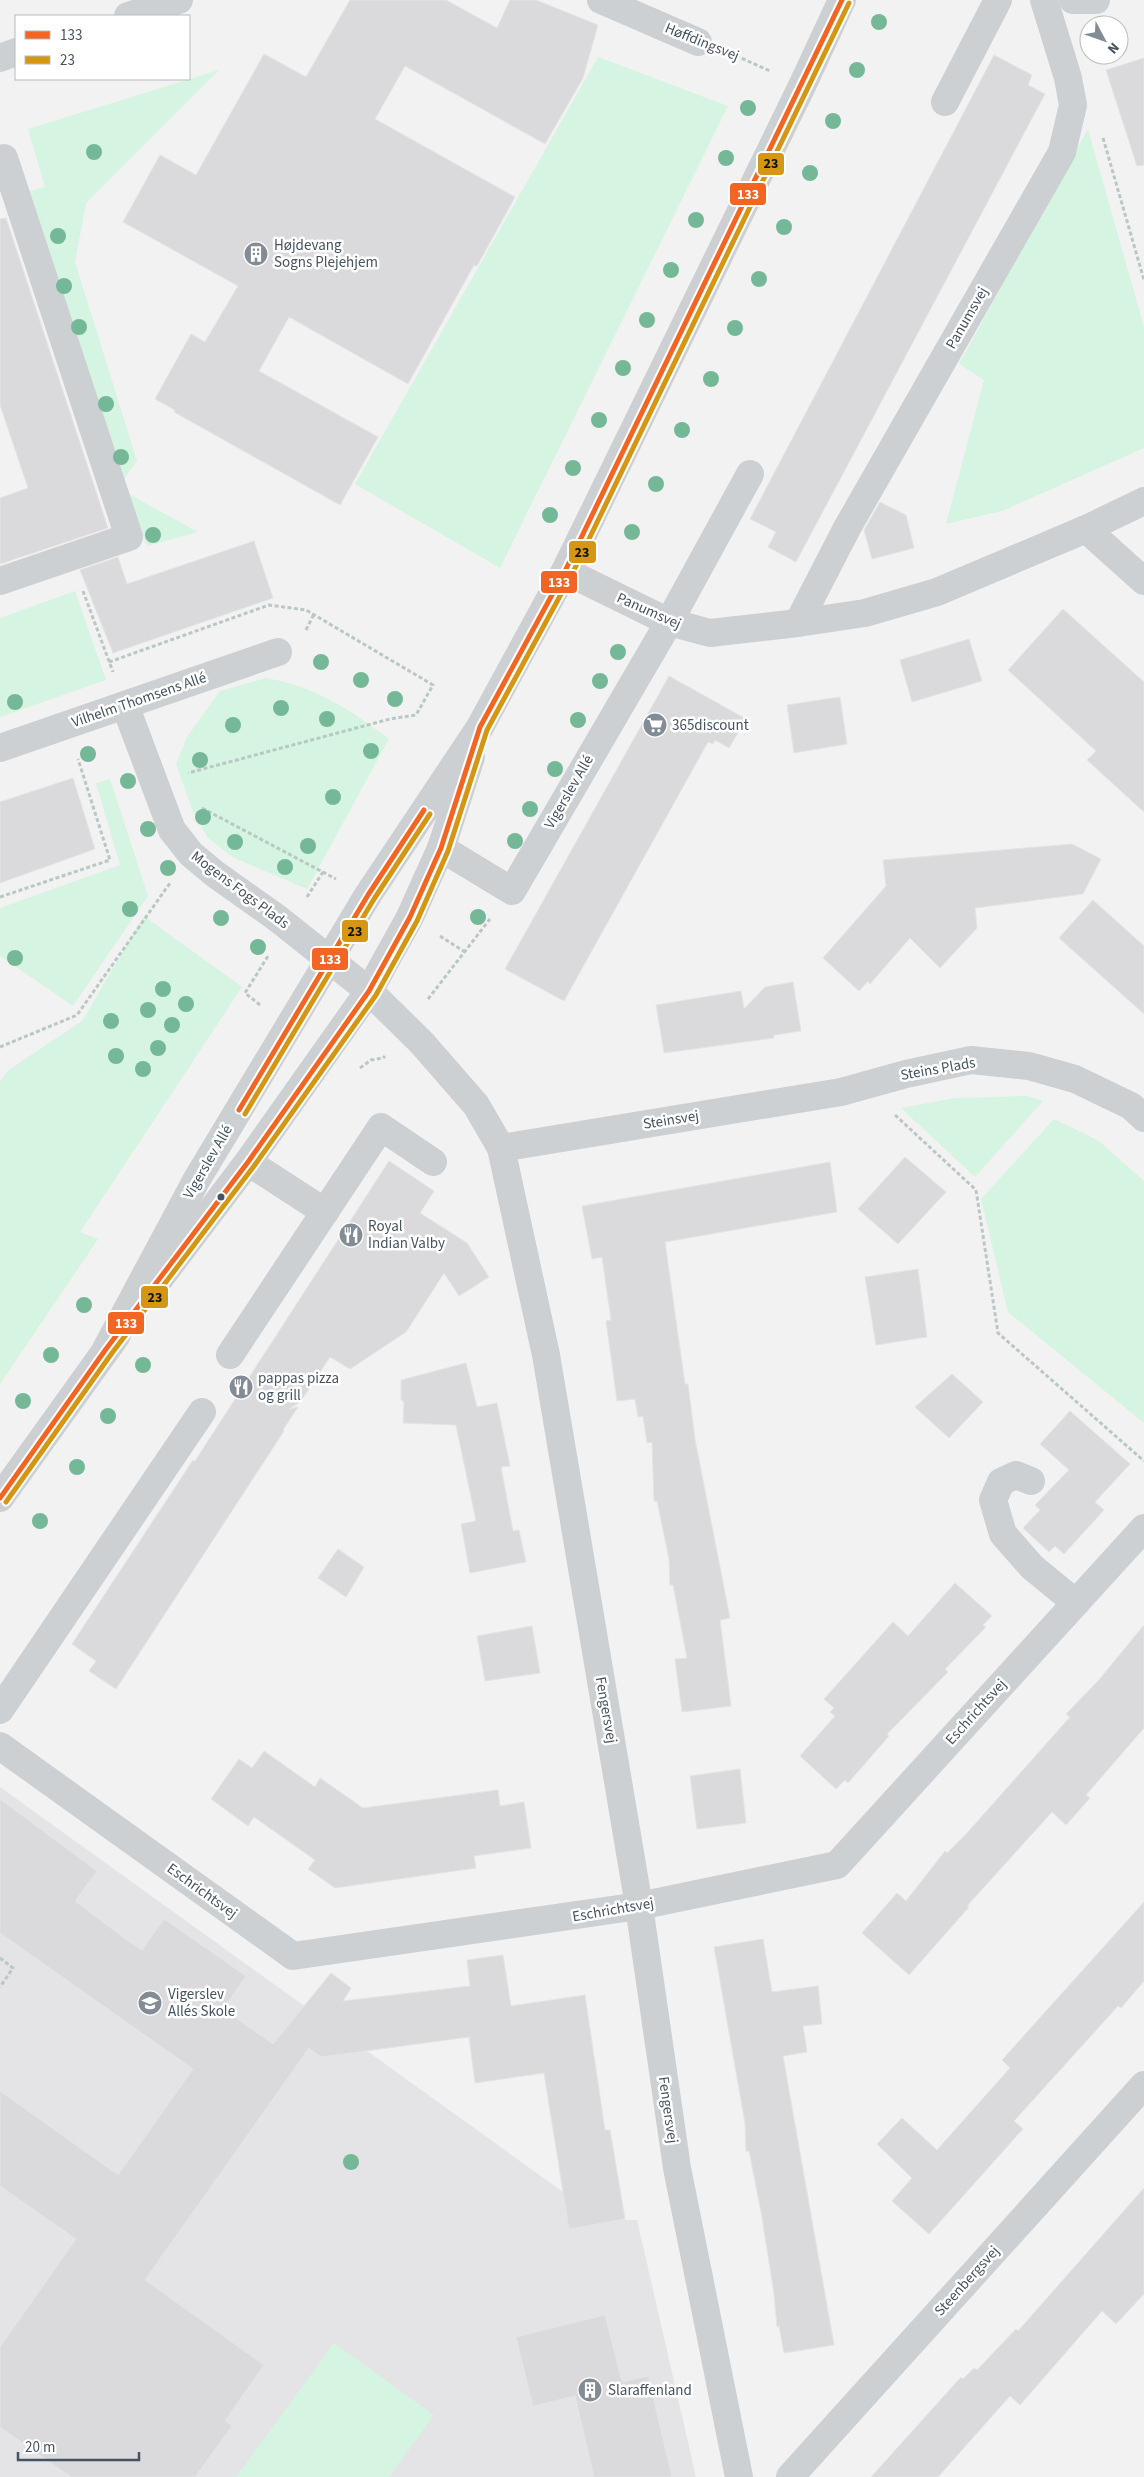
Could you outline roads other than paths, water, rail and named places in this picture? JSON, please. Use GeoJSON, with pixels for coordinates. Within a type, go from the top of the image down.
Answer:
{"type":"FeatureCollection","features":[{"type":"Feature","properties":{"kind":"street"},"geometry":{"type":"LineString","coordinates":[[131,15],[179,0]]}},
{"type":"Feature","properties":{"kind":"street","name":"Høffdingsvej"},"geometry":{"type":"LineString","coordinates":[[601,0],[698,42]]}},
{"type":"Feature","properties":{"kind":"street","name":"Vigerslev Allé"},"geometry":{"type":"LineString","coordinates":[[106,1350],[198,1179],[329,960],[368,896],[480,727],[565,571],[802,86],[842,0]]}},
{"type":"Feature","properties":{"kind":"street"},"geometry":{"type":"LineString","coordinates":[[945,102],[998,0]]}},
{"type":"Feature","properties":{"kind":"street","name":"Panumsvej"},"geometry":{"type":"LineString","coordinates":[[798,623],[847,528],[1062,152],[1073,105],[1068,78],[1044,0]]}},
{"type":"Feature","properties":{"kind":"street"},"geometry":{"type":"LineString","coordinates":[[1073,0],[1096,0]]}},
{"type":"Feature","properties":{"kind":"street"},"geometry":{"type":"LineString","coordinates":[[0,58],[15,52]]}},
{"type":"Feature","properties":{"kind":"street"},"geometry":{"type":"LineString","coordinates":[[0,159],[4,158],[129,537],[0,581]]}},
{"type":"Feature","properties":{"kind":"street"},"geometry":{"type":"LineString","coordinates":[[669,622],[750,474]]}},
{"type":"Feature","properties":{"kind":"street","name":"Panumsvej"},"geometry":{"type":"LineString","coordinates":[[565,571],[669,622],[710,633],[798,623],[865,613],[937,592],[1086,529],[1144,501]]}},
{"type":"Feature","properties":{"kind":"street"},"geometry":{"type":"LineString","coordinates":[[1086,529],[1144,581]]}},
{"type":"Feature","properties":{"kind":"street","name":"Vigerslev Allé"},"geometry":{"type":"LineString","coordinates":[[441,848],[512,891],[669,622]]}},
{"type":"Feature","properties":{"kind":"street","name":"Vilhelm Thomsens Allé"},"geometry":{"type":"LineString","coordinates":[[0,748],[278,652]]}},
{"type":"Feature","properties":{"kind":"street","name":"Mogens Fogs Plads"},"geometry":{"type":"LineString","coordinates":[[125,705],[172,830],[191,854],[215,874],[282,922],[369,991]]}},
{"type":"Feature","properties":{"kind":"street","name":"Vigerslev Allé"},"geometry":{"type":"LineString","coordinates":[[0,1498],[106,1350],[248,1162],[369,991],[410,917],[441,848],[480,727]]}},
{"type":"Feature","properties":{"kind":"street","name":"Fengersvej"},"geometry":{"type":"LineString","coordinates":[[369,991],[421,1042],[476,1104],[501,1148],[546,1355],[639,1906],[677,2168],[739,2477]]}},
{"type":"Feature","properties":{"kind":"street","name":"Steins Plads"},"geometry":{"type":"LineString","coordinates":[[852,1089],[906,1074],[970,1060],[1029,1066],[1075,1079],[1131,1106],[1144,1118]]}},
{"type":"Feature","properties":{"kind":"street","name":"Steinsvej"},"geometry":{"type":"LineString","coordinates":[[501,1148],[852,1089]]}},
{"type":"Feature","properties":{"kind":"street"},"geometry":{"type":"LineString","coordinates":[[230,1355],[380,1127],[433,1162]]}},
{"type":"Feature","properties":{"kind":"street"},"geometry":{"type":"LineString","coordinates":[[248,1162],[325,1212]]}},
{"type":"Feature","properties":{"kind":"street"},"geometry":{"type":"LineString","coordinates":[[0,1710],[202,1412]]}},
{"type":"Feature","properties":{"kind":"street"},"geometry":{"type":"LineString","coordinates":[[1031,1481],[1016,1475],[1001,1482],[993,1500],[1003,1534],[1032,1567],[1076,1603]]}},
{"type":"Feature","properties":{"kind":"street","name":"Eschrichtsvej"},"geometry":{"type":"LineString","coordinates":[[0,1746],[293,1956],[639,1906],[837,1865],[1144,1528]]}},
{"type":"Feature","properties":{"kind":"street","name":"Steenbergsvej"},"geometry":{"type":"LineString","coordinates":[[790,2477],[1144,2085]]}},
{"type":"Feature","properties":{"kind":"place","name":"Højdevang Sogns Plejehjem"},"geometry":{"type":"Point","coordinates":[256,254]}},
{"type":"Feature","properties":{"kind":"place","name":"365discount"},"geometry":{"type":"Point","coordinates":[655,725]}},
{"type":"Feature","properties":{"kind":"place","name":"Royal Indian Valby"},"geometry":{"type":"Point","coordinates":[351,1235]}},
{"type":"Feature","properties":{"kind":"place","name":"pappas pizza og grill"},"geometry":{"type":"Point","coordinates":[241,1387]}},
{"type":"Feature","properties":{"kind":"place","name":"Vigerslev Allés Skole"},"geometry":{"type":"Point","coordinates":[150,2003]}},
{"type":"Feature","properties":{"kind":"place","name":"Slaraffenland"},"geometry":{"type":"Point","coordinates":[590,2390]}}]}
